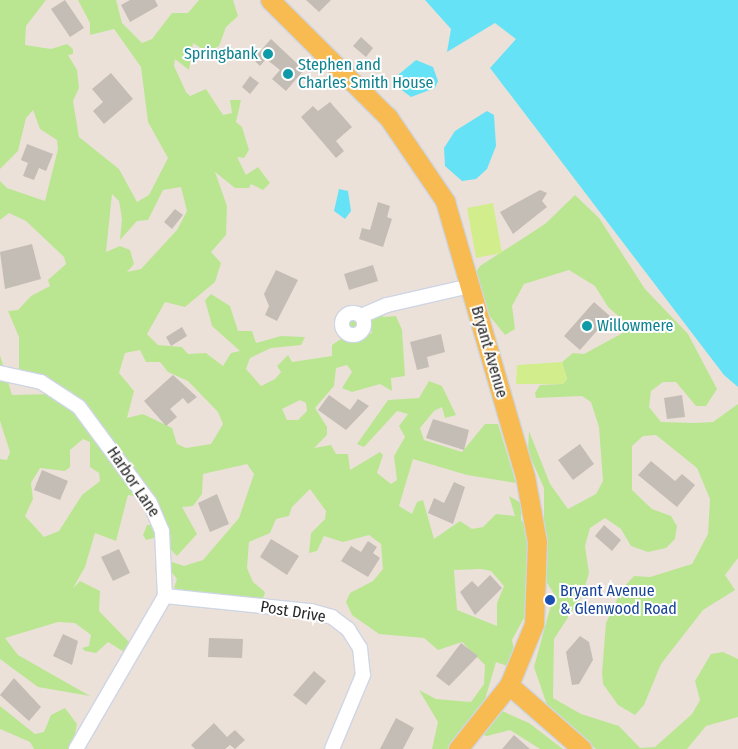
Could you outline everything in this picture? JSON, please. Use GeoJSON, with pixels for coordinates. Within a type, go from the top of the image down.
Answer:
{"type":"FeatureCollection","features":[{"type":"Feature","properties":{"kind":"main road","name":"Bryant Avenue"},"geometry":{"type":"LineString","coordinates":[[270,0],[356,81],[403,135],[446,201],[525,476],[537,542],[538,598],[522,656],[509,685],[458,749]]}},
{"type":"Feature","properties":{"kind":"main road"},"geometry":{"type":"LineString","coordinates":[[522,656],[537,712]]}},
{"type":"Feature","properties":{"kind":"main road"},"geometry":{"type":"LineString","coordinates":[[509,685],[537,712],[582,749]]}},
{"type":"Feature","properties":{"kind":"street"},"geometry":{"type":"LineString","coordinates":[[361,316],[387,305],[470,286]]}},
{"type":"Feature","properties":{"kind":"street","name":"Harbor Lane"},"geometry":{"type":"LineString","coordinates":[[0,373],[41,382],[66,396],[91,422],[158,518],[165,550],[165,596]]}},
{"type":"Feature","properties":{"kind":"street"},"geometry":{"type":"LineString","coordinates":[[76,749],[165,596]]}},
{"type":"Feature","properties":{"kind":"street","name":"Post Drive"},"geometry":{"type":"LineString","coordinates":[[165,596],[311,611],[332,617],[348,629],[360,648],[363,675],[332,749]]}},
{"type":"Feature","properties":{"kind":"green space"},"geometry":{"type":"Polygon","coordinates":[[[0,0],[46,0],[26,26],[25,45],[51,49],[67,44],[73,49],[73,54],[68,55],[77,70],[79,88],[73,101],[79,137],[119,169],[137,202],[149,195],[168,158],[148,122],[141,67],[114,29],[90,35],[90,23],[78,0],[116,0],[122,23],[142,43],[152,39],[172,13],[188,13],[199,0],[233,0],[238,16],[226,27],[219,46],[207,52],[193,43],[189,70],[175,59],[174,66],[186,92],[190,96],[206,89],[223,115],[232,113],[230,100],[241,100],[236,122],[242,127],[249,150],[244,158],[237,157],[246,175],[258,167],[270,183],[263,190],[251,184],[249,188],[235,188],[215,172],[227,206],[226,235],[211,252],[221,263],[215,282],[185,307],[165,302],[147,334],[158,345],[182,347],[188,354],[206,353],[223,366],[231,353],[240,351],[212,326],[205,300],[211,294],[230,306],[238,331],[252,331],[256,343],[281,336],[305,337],[301,345],[271,348],[250,358],[246,369],[261,386],[275,379],[281,372],[277,366],[288,355],[292,362],[332,356],[332,345],[341,339],[350,341],[372,333],[368,320],[384,312],[383,317],[396,316],[402,330],[405,376],[391,378],[392,391],[380,384],[352,392],[342,388],[352,372],[347,365],[336,368],[334,386],[315,408],[327,427],[327,435],[314,448],[331,445],[336,454],[348,454],[350,470],[380,452],[383,455],[377,473],[391,484],[397,480],[394,456],[405,437],[399,426],[408,414],[397,411],[364,447],[357,444],[388,400],[419,398],[429,381],[442,386],[456,415],[445,418],[442,407],[434,411],[420,428],[424,440],[462,452],[485,424],[498,424],[516,483],[467,475],[413,459],[399,506],[412,514],[417,502],[423,500],[434,539],[460,521],[472,529],[483,527],[496,514],[515,516],[509,496],[521,503],[521,520],[529,529],[525,616],[512,640],[515,654],[510,667],[496,662],[484,703],[529,723],[563,749],[540,749],[510,730],[487,736],[462,729],[451,749],[432,749],[438,722],[419,690],[436,699],[471,702],[484,684],[485,665],[462,642],[438,650],[424,638],[379,634],[352,615],[346,602],[350,593],[373,581],[383,569],[381,544],[369,535],[343,542],[324,536],[317,551],[309,553],[311,533],[325,519],[326,511],[310,489],[292,507],[289,516],[276,519],[270,533],[249,542],[247,568],[253,582],[265,592],[263,599],[218,598],[174,588],[177,579],[169,569],[172,562],[184,566],[203,560],[239,518],[254,474],[247,464],[203,474],[202,494],[193,506],[182,507],[197,534],[177,556],[158,537],[146,540],[143,535],[147,525],[157,525],[143,497],[128,495],[116,541],[95,533],[85,567],[73,588],[80,581],[100,591],[99,611],[130,643],[126,653],[108,642],[96,653],[85,651],[82,648],[89,646],[91,635],[75,623],[58,622],[5,638],[18,655],[90,696],[38,687],[0,659],[0,459],[7,460],[10,452],[0,421],[0,355],[12,395],[52,394],[19,373],[19,337],[8,311],[18,310],[31,296],[50,286],[48,280],[66,264],[64,257],[26,221],[9,213],[0,220],[0,181],[7,188],[45,201],[58,149],[57,140],[40,129],[33,110],[26,118],[18,151],[0,169],[0,0]],[[181,187],[163,190],[148,220],[137,221],[120,240],[122,219],[119,201],[112,194],[106,252],[120,246],[130,250],[134,264],[127,272],[141,269],[177,230],[187,211],[181,187]],[[140,350],[125,353],[119,373],[134,391],[127,418],[143,414],[172,428],[177,444],[186,448],[211,444],[223,424],[218,412],[188,381],[168,372],[160,362],[146,362],[140,350]],[[300,400],[282,409],[287,420],[298,420],[307,411],[306,403],[300,400]],[[83,439],[70,450],[70,467],[65,471],[40,468],[31,483],[33,499],[25,516],[44,537],[59,531],[82,495],[100,481],[99,473],[90,467],[90,442],[83,439]],[[481,569],[454,570],[457,610],[497,626],[497,603],[504,586],[491,571],[481,569]]]}},
{"type":"Feature","properties":{"kind":"green space"},"geometry":{"type":"Polygon","coordinates":[[[575,195],[599,218],[645,289],[688,334],[717,389],[706,406],[696,406],[676,382],[663,382],[651,391],[649,407],[661,422],[695,423],[713,422],[738,404],[738,558],[725,575],[735,590],[703,610],[661,664],[644,705],[635,715],[618,705],[603,684],[602,673],[606,623],[622,589],[634,576],[650,577],[692,564],[708,534],[710,499],[697,468],[656,435],[643,436],[632,446],[632,490],[652,509],[671,516],[677,526],[675,539],[666,548],[648,552],[631,546],[621,529],[605,518],[590,528],[585,546],[589,573],[582,596],[554,639],[553,698],[581,714],[619,726],[640,748],[655,747],[692,714],[700,700],[695,681],[711,654],[723,652],[738,659],[738,717],[706,726],[687,749],[596,749],[549,711],[534,667],[554,594],[544,578],[544,488],[528,452],[529,431],[550,484],[568,509],[596,494],[603,481],[599,427],[591,402],[582,396],[536,398],[535,393],[540,385],[563,384],[567,379],[562,362],[573,353],[584,354],[632,328],[608,307],[595,286],[569,270],[524,284],[512,306],[515,329],[505,335],[484,309],[475,274],[480,266],[545,224],[575,195]]]}},
{"type":"Feature","properties":{"kind":"green space"},"geometry":{"type":"Polygon","coordinates":[[[493,203],[502,253],[476,258],[467,208],[493,203]]]}},
{"type":"Feature","properties":{"kind":"green space"},"geometry":{"type":"Polygon","coordinates":[[[353,315],[360,318],[363,325],[360,332],[353,335],[346,332],[343,325],[346,318],[353,315]]]}},
{"type":"Feature","properties":{"kind":"green space"},"geometry":{"type":"Polygon","coordinates":[[[562,362],[567,379],[563,384],[516,384],[517,365],[562,362]]]}},
{"type":"Feature","properties":{"kind":"green space"},"geometry":{"type":"Polygon","coordinates":[[[0,706],[35,734],[44,732],[51,715],[65,708],[77,724],[72,749],[34,749],[30,742],[0,729],[0,706]]]}},
{"type":"Feature","properties":{"kind":"water"},"geometry":{"type":"Polygon","coordinates":[[[425,0],[738,0],[738,387],[724,375],[490,68],[516,39],[495,23],[447,52],[451,29],[425,0]]]}},
{"type":"Feature","properties":{"kind":"water"},"geometry":{"type":"Polygon","coordinates":[[[416,60],[433,67],[438,81],[435,88],[411,97],[399,88],[398,75],[416,60]]]}},
{"type":"Feature","properties":{"kind":"water"},"geometry":{"type":"Polygon","coordinates":[[[487,111],[494,115],[496,146],[487,169],[476,179],[462,181],[445,166],[444,148],[455,131],[487,111]]]}},
{"type":"Feature","properties":{"kind":"water"},"geometry":{"type":"Polygon","coordinates":[[[339,189],[348,191],[351,211],[345,219],[334,211],[339,189]]]}},
{"type":"Feature","properties":{"kind":"building"},"geometry":{"type":"Polygon","coordinates":[[[65,0],[84,28],[70,37],[51,9],[65,0]]]}},
{"type":"Feature","properties":{"kind":"building"},"geometry":{"type":"Polygon","coordinates":[[[130,0],[155,0],[158,6],[130,22],[121,5],[130,0]]]}},
{"type":"Feature","properties":{"kind":"building"},"geometry":{"type":"Polygon","coordinates":[[[306,0],[331,0],[319,12],[306,0]]]}},
{"type":"Feature","properties":{"kind":"building"},"geometry":{"type":"Polygon","coordinates":[[[361,37],[373,48],[366,57],[353,46],[361,37]]]}},
{"type":"Feature","properties":{"kind":"building"},"geometry":{"type":"Polygon","coordinates":[[[271,39],[304,70],[286,91],[272,79],[280,70],[266,59],[260,66],[253,59],[271,39]]]}},
{"type":"Feature","properties":{"kind":"building"},"geometry":{"type":"Polygon","coordinates":[[[111,73],[133,99],[104,124],[93,111],[103,102],[92,89],[111,73]]]}},
{"type":"Feature","properties":{"kind":"building"},"geometry":{"type":"Polygon","coordinates":[[[250,76],[259,83],[250,94],[242,87],[250,76]]]}},
{"type":"Feature","properties":{"kind":"building"},"geometry":{"type":"Polygon","coordinates":[[[330,102],[352,127],[336,141],[344,151],[336,158],[301,117],[313,106],[318,111],[330,102]]]}},
{"type":"Feature","properties":{"kind":"building"},"geometry":{"type":"Polygon","coordinates":[[[27,144],[53,154],[46,171],[39,168],[34,180],[23,176],[28,163],[21,160],[27,144]]]}},
{"type":"Feature","properties":{"kind":"building"},"geometry":{"type":"Polygon","coordinates":[[[540,190],[547,193],[542,201],[547,207],[513,234],[500,212],[540,190]]]}},
{"type":"Feature","properties":{"kind":"building"},"geometry":{"type":"Polygon","coordinates":[[[378,202],[390,206],[387,217],[392,219],[383,247],[359,239],[362,228],[370,230],[378,202]]]}},
{"type":"Feature","properties":{"kind":"building"},"geometry":{"type":"Polygon","coordinates":[[[175,209],[183,215],[172,229],[164,222],[175,209]]]}},
{"type":"Feature","properties":{"kind":"building"},"geometry":{"type":"Polygon","coordinates":[[[32,244],[41,279],[5,289],[0,252],[32,244]]]}},
{"type":"Feature","properties":{"kind":"building"},"geometry":{"type":"Polygon","coordinates":[[[373,265],[378,281],[349,290],[344,274],[373,265]]]}},
{"type":"Feature","properties":{"kind":"building"},"geometry":{"type":"Polygon","coordinates":[[[276,270],[298,280],[277,321],[265,315],[269,306],[264,294],[276,270]]]}},
{"type":"Feature","properties":{"kind":"building","name":"Willowmere"},"geometry":{"type":"Polygon","coordinates":[[[594,302],[610,316],[580,350],[564,336],[594,302]]]}},
{"type":"Feature","properties":{"kind":"building"},"geometry":{"type":"Polygon","coordinates":[[[182,327],[187,336],[171,346],[166,337],[182,327]]]}},
{"type":"Feature","properties":{"kind":"building"},"geometry":{"type":"Polygon","coordinates":[[[441,334],[445,352],[427,357],[429,367],[417,370],[410,342],[441,334]]]}},
{"type":"Feature","properties":{"kind":"building"},"geometry":{"type":"Polygon","coordinates":[[[173,375],[197,397],[188,404],[183,398],[170,409],[177,417],[166,426],[144,401],[173,375]]]}},
{"type":"Feature","properties":{"kind":"building"},"geometry":{"type":"Polygon","coordinates":[[[329,395],[350,410],[358,399],[369,406],[346,430],[318,410],[329,395]]]}},
{"type":"Feature","properties":{"kind":"building"},"geometry":{"type":"Polygon","coordinates":[[[682,395],[685,417],[667,419],[664,398],[682,395]]]}},
{"type":"Feature","properties":{"kind":"building"},"geometry":{"type":"Polygon","coordinates":[[[433,419],[469,430],[464,450],[426,438],[433,419]]]}},
{"type":"Feature","properties":{"kind":"building"},"geometry":{"type":"Polygon","coordinates":[[[580,444],[594,464],[573,480],[558,460],[580,444]]]}},
{"type":"Feature","properties":{"kind":"building"},"geometry":{"type":"Polygon","coordinates":[[[651,461],[675,481],[682,474],[695,485],[677,507],[638,475],[651,461]]]}},
{"type":"Feature","properties":{"kind":"building"},"geometry":{"type":"Polygon","coordinates":[[[42,470],[68,481],[60,500],[34,490],[42,470]]]}},
{"type":"Feature","properties":{"kind":"building"},"geometry":{"type":"Polygon","coordinates":[[[454,482],[465,487],[453,524],[428,513],[434,498],[444,503],[454,482]]]}},
{"type":"Feature","properties":{"kind":"building"},"geometry":{"type":"Polygon","coordinates":[[[217,494],[229,524],[210,532],[198,503],[217,494]]]}},
{"type":"Feature","properties":{"kind":"building"},"geometry":{"type":"Polygon","coordinates":[[[604,525],[621,540],[612,551],[595,536],[604,525]]]}},
{"type":"Feature","properties":{"kind":"building"},"geometry":{"type":"Polygon","coordinates":[[[271,539],[299,556],[287,575],[260,557],[271,539]]]}},
{"type":"Feature","properties":{"kind":"building"},"geometry":{"type":"Polygon","coordinates":[[[368,541],[377,547],[373,553],[380,558],[368,577],[341,561],[351,546],[361,552],[368,541]]]}},
{"type":"Feature","properties":{"kind":"building"},"geometry":{"type":"Polygon","coordinates":[[[119,549],[130,573],[113,581],[101,557],[119,549]]]}},
{"type":"Feature","properties":{"kind":"building"},"geometry":{"type":"Polygon","coordinates":[[[490,575],[502,588],[475,615],[460,592],[472,581],[478,587],[490,575]]]}},
{"type":"Feature","properties":{"kind":"building"},"geometry":{"type":"Polygon","coordinates":[[[63,634],[78,641],[72,665],[53,656],[63,634]]]}},
{"type":"Feature","properties":{"kind":"building"},"geometry":{"type":"Polygon","coordinates":[[[580,636],[589,642],[593,660],[579,684],[572,685],[566,652],[580,636]]]}},
{"type":"Feature","properties":{"kind":"building"},"geometry":{"type":"Polygon","coordinates":[[[209,638],[243,639],[242,658],[208,657],[209,638]]]}},
{"type":"Feature","properties":{"kind":"building"},"geometry":{"type":"Polygon","coordinates":[[[461,643],[478,656],[449,686],[436,676],[461,643]]]}},
{"type":"Feature","properties":{"kind":"building"},"geometry":{"type":"Polygon","coordinates":[[[314,671],[326,681],[306,705],[293,695],[314,671]]]}},
{"type":"Feature","properties":{"kind":"building"},"geometry":{"type":"Polygon","coordinates":[[[14,678],[41,707],[29,721],[0,695],[14,678]]]}},
{"type":"Feature","properties":{"kind":"building"},"geometry":{"type":"Polygon","coordinates":[[[396,718],[414,728],[403,749],[380,749],[396,718]]]}},
{"type":"Feature","properties":{"kind":"building"},"geometry":{"type":"Polygon","coordinates":[[[214,723],[227,737],[235,730],[245,740],[235,749],[230,745],[225,749],[195,749],[191,745],[214,723]]]}},
{"type":"Feature","properties":{"kind":"building"},"geometry":{"type":"Polygon","coordinates":[[[514,735],[530,749],[502,749],[514,735]]]}},
{"type":"Feature","properties":{"kind":"place","name":"Springbank"},"geometry":{"type":"Point","coordinates":[268,54]}},
{"type":"Feature","properties":{"kind":"place","name":"Stephen and Charles Smith House"},"geometry":{"type":"Point","coordinates":[288,74]}},
{"type":"Feature","properties":{"kind":"place","name":"Willowmere"},"geometry":{"type":"Point","coordinates":[587,326]}},
{"type":"Feature","properties":{"kind":"place","name":"Bryant Avenue & Glenwood Road"},"geometry":{"type":"Point","coordinates":[550,600]}}]}
